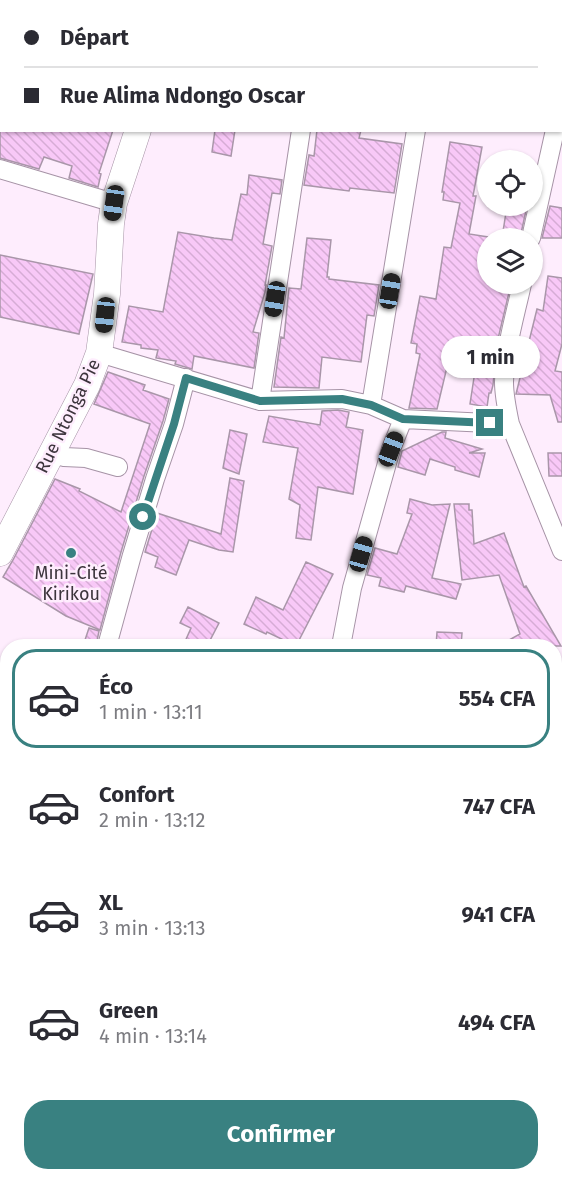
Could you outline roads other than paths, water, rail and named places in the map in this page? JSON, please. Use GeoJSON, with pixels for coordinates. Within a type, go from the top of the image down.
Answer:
{"type":"FeatureCollection","features":[{"type":"Feature","properties":{"kind":"street","name":"Rue Ntonga Pie"},"geometry":{"type":"LineString","coordinates":[[0,553],[87,385],[99,353],[107,294],[114,203],[137,132]]}},
{"type":"Feature","properties":{"kind":"street"},"geometry":{"type":"LineString","coordinates":[[260,401],[301,132]]}},
{"type":"Feature","properties":{"kind":"street"},"geometry":{"type":"LineString","coordinates":[[371,405],[416,132]]}},
{"type":"Feature","properties":{"kind":"street"},"geometry":{"type":"LineString","coordinates":[[533,228],[555,132]]}},
{"type":"Feature","properties":{"kind":"street"},"geometry":{"type":"LineString","coordinates":[[0,169],[114,203]]}},
{"type":"Feature","properties":{"kind":"street"},"geometry":{"type":"LineString","coordinates":[[520,294],[505,361],[506,409],[562,551]]}},
{"type":"Feature","properties":{"kind":"street"},"geometry":{"type":"LineString","coordinates":[[99,353],[260,401],[342,399],[371,405],[403,419],[510,424]]}},
{"type":"Feature","properties":{"kind":"street"},"geometry":{"type":"LineString","coordinates":[[109,639],[186,378]]}},
{"type":"Feature","properties":{"kind":"street"},"geometry":{"type":"LineString","coordinates":[[342,639],[351,588],[391,449],[403,419]]}},
{"type":"Feature","properties":{"kind":"street"},"geometry":{"type":"LineString","coordinates":[[50,454],[86,458],[118,467]]}},
{"type":"Feature","properties":{"kind":"place","name":"Mini-Cité Kirikou"},"geometry":{"type":"Point","coordinates":[71,553]}}]}
